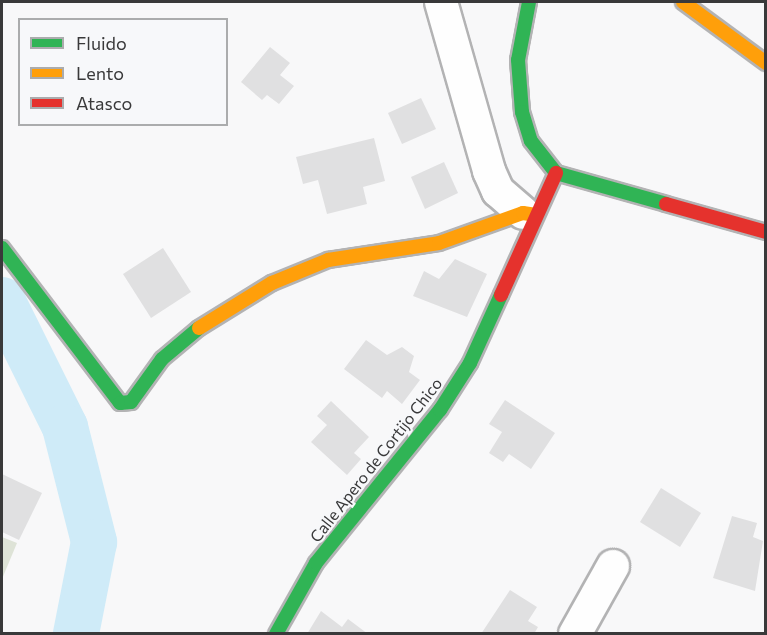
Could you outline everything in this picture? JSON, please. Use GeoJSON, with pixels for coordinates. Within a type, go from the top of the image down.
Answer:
{"type":"FeatureCollection","features":[{"type":"Feature","properties":{"kind":"main road"},"geometry":{"type":"LineString","coordinates":[[683,2],[765,63]]}},
{"type":"Feature","properties":{"kind":"main road"},"geometry":{"type":"LineString","coordinates":[[528,4],[518,60],[522,112],[531,141],[556,173],[765,232]]}},
{"type":"Feature","properties":{"kind":"main road","name":"Calle Apero de Cortijo Chico"},"geometry":{"type":"LineString","coordinates":[[276,633],[315,563],[440,410],[471,363],[529,214],[556,173]]}},
{"type":"Feature","properties":{"kind":"main road"},"geometry":{"type":"LineString","coordinates":[[2,248],[120,404],[131,402],[162,359],[215,314],[272,283],[328,260],[439,243],[529,214]]}},
{"type":"Feature","properties":{"kind":"street"},"geometry":{"type":"LineString","coordinates":[[441,2],[489,171],[498,191],[529,214]]}},
{"type":"Feature","properties":{"kind":"street"},"geometry":{"type":"LineString","coordinates":[[575,633],[613,566]]}},
{"type":"Feature","properties":{"kind":"shaded area"},"geometry":{"type":"Polygon","coordinates":[[[2,537],[17,543],[2,579],[2,537]]]}},
{"type":"Feature","properties":{"kind":"building"},"geometry":{"type":"Polygon","coordinates":[[[270,47],[290,63],[280,75],[294,86],[279,104],[267,95],[262,100],[241,82],[270,47]]]}},
{"type":"Feature","properties":{"kind":"building"},"geometry":{"type":"Polygon","coordinates":[[[421,98],[436,129],[402,144],[388,113],[421,98]]]}},
{"type":"Feature","properties":{"kind":"building"},"geometry":{"type":"Polygon","coordinates":[[[374,138],[385,181],[363,187],[367,204],[327,214],[318,180],[303,184],[296,157],[374,138]]]}},
{"type":"Feature","properties":{"kind":"building"},"geometry":{"type":"Polygon","coordinates":[[[444,162],[458,193],[425,209],[411,177],[444,162]]]}},
{"type":"Feature","properties":{"kind":"building"},"geometry":{"type":"Polygon","coordinates":[[[163,248],[191,292],[151,318],[123,274],[163,248]]]}},
{"type":"Feature","properties":{"kind":"building"},"geometry":{"type":"Polygon","coordinates":[[[455,259],[487,274],[467,317],[413,296],[424,271],[439,279],[455,259]]]}},
{"type":"Feature","properties":{"kind":"building"},"geometry":{"type":"Polygon","coordinates":[[[366,340],[387,355],[402,347],[414,356],[409,372],[420,380],[402,404],[387,391],[382,398],[344,369],[366,340]]]}},
{"type":"Feature","properties":{"kind":"building"},"geometry":{"type":"Polygon","coordinates":[[[505,400],[555,433],[531,469],[509,454],[503,462],[489,453],[502,432],[489,424],[505,400]]]}},
{"type":"Feature","properties":{"kind":"building"},"geometry":{"type":"Polygon","coordinates":[[[331,401],[369,437],[354,453],[361,459],[347,475],[311,442],[327,425],[317,416],[331,401]]]}},
{"type":"Feature","properties":{"kind":"building"},"geometry":{"type":"Polygon","coordinates":[[[2,474],[42,493],[19,540],[2,532],[2,474]]]}},
{"type":"Feature","properties":{"kind":"building"},"geometry":{"type":"Polygon","coordinates":[[[661,488],[701,513],[680,547],[640,522],[661,488]]]}},
{"type":"Feature","properties":{"kind":"building"},"geometry":{"type":"Polygon","coordinates":[[[732,516],[757,523],[753,537],[763,541],[755,591],[713,578],[732,516]]]}},
{"type":"Feature","properties":{"kind":"building"},"geometry":{"type":"Polygon","coordinates":[[[510,590],[537,607],[528,621],[538,627],[534,634],[481,634],[510,590]]]}},
{"type":"Feature","properties":{"kind":"building"},"geometry":{"type":"Polygon","coordinates":[[[321,611],[342,627],[348,619],[368,634],[307,634],[321,611]]]}},
{"type":"Feature","properties":{"kind":"waterway"},"geometry":{"type":"LineString","coordinates":[[2,300],[65,427],[94,542],[76,634]]}},
{"type":"Feature","properties":{"kind":"traffic: fast"},"geometry":{"type":"LineString","coordinates":[[529,2],[518,60],[522,112],[531,141],[556,173],[666,204]]}},
{"type":"Feature","properties":{"kind":"traffic: fast"},"geometry":{"type":"LineString","coordinates":[[2,248],[120,403],[131,402],[162,359],[199,328]]}},
{"type":"Feature","properties":{"kind":"traffic: fast"},"geometry":{"type":"LineString","coordinates":[[276,634],[316,563],[440,410],[470,363],[501,295]]}},
{"type":"Feature","properties":{"kind":"traffic: slow"},"geometry":{"type":"LineString","coordinates":[[683,2],[766,63]]}},
{"type":"Feature","properties":{"kind":"traffic: slow"},"geometry":{"type":"LineString","coordinates":[[199,328],[272,283],[328,260],[439,243],[523,213],[536,215]]}},
{"type":"Feature","properties":{"kind":"traffic: jam"},"geometry":{"type":"LineString","coordinates":[[501,295],[556,173]]}},
{"type":"Feature","properties":{"kind":"traffic: jam"},"geometry":{"type":"LineString","coordinates":[[666,204],[766,232]]}}]}
